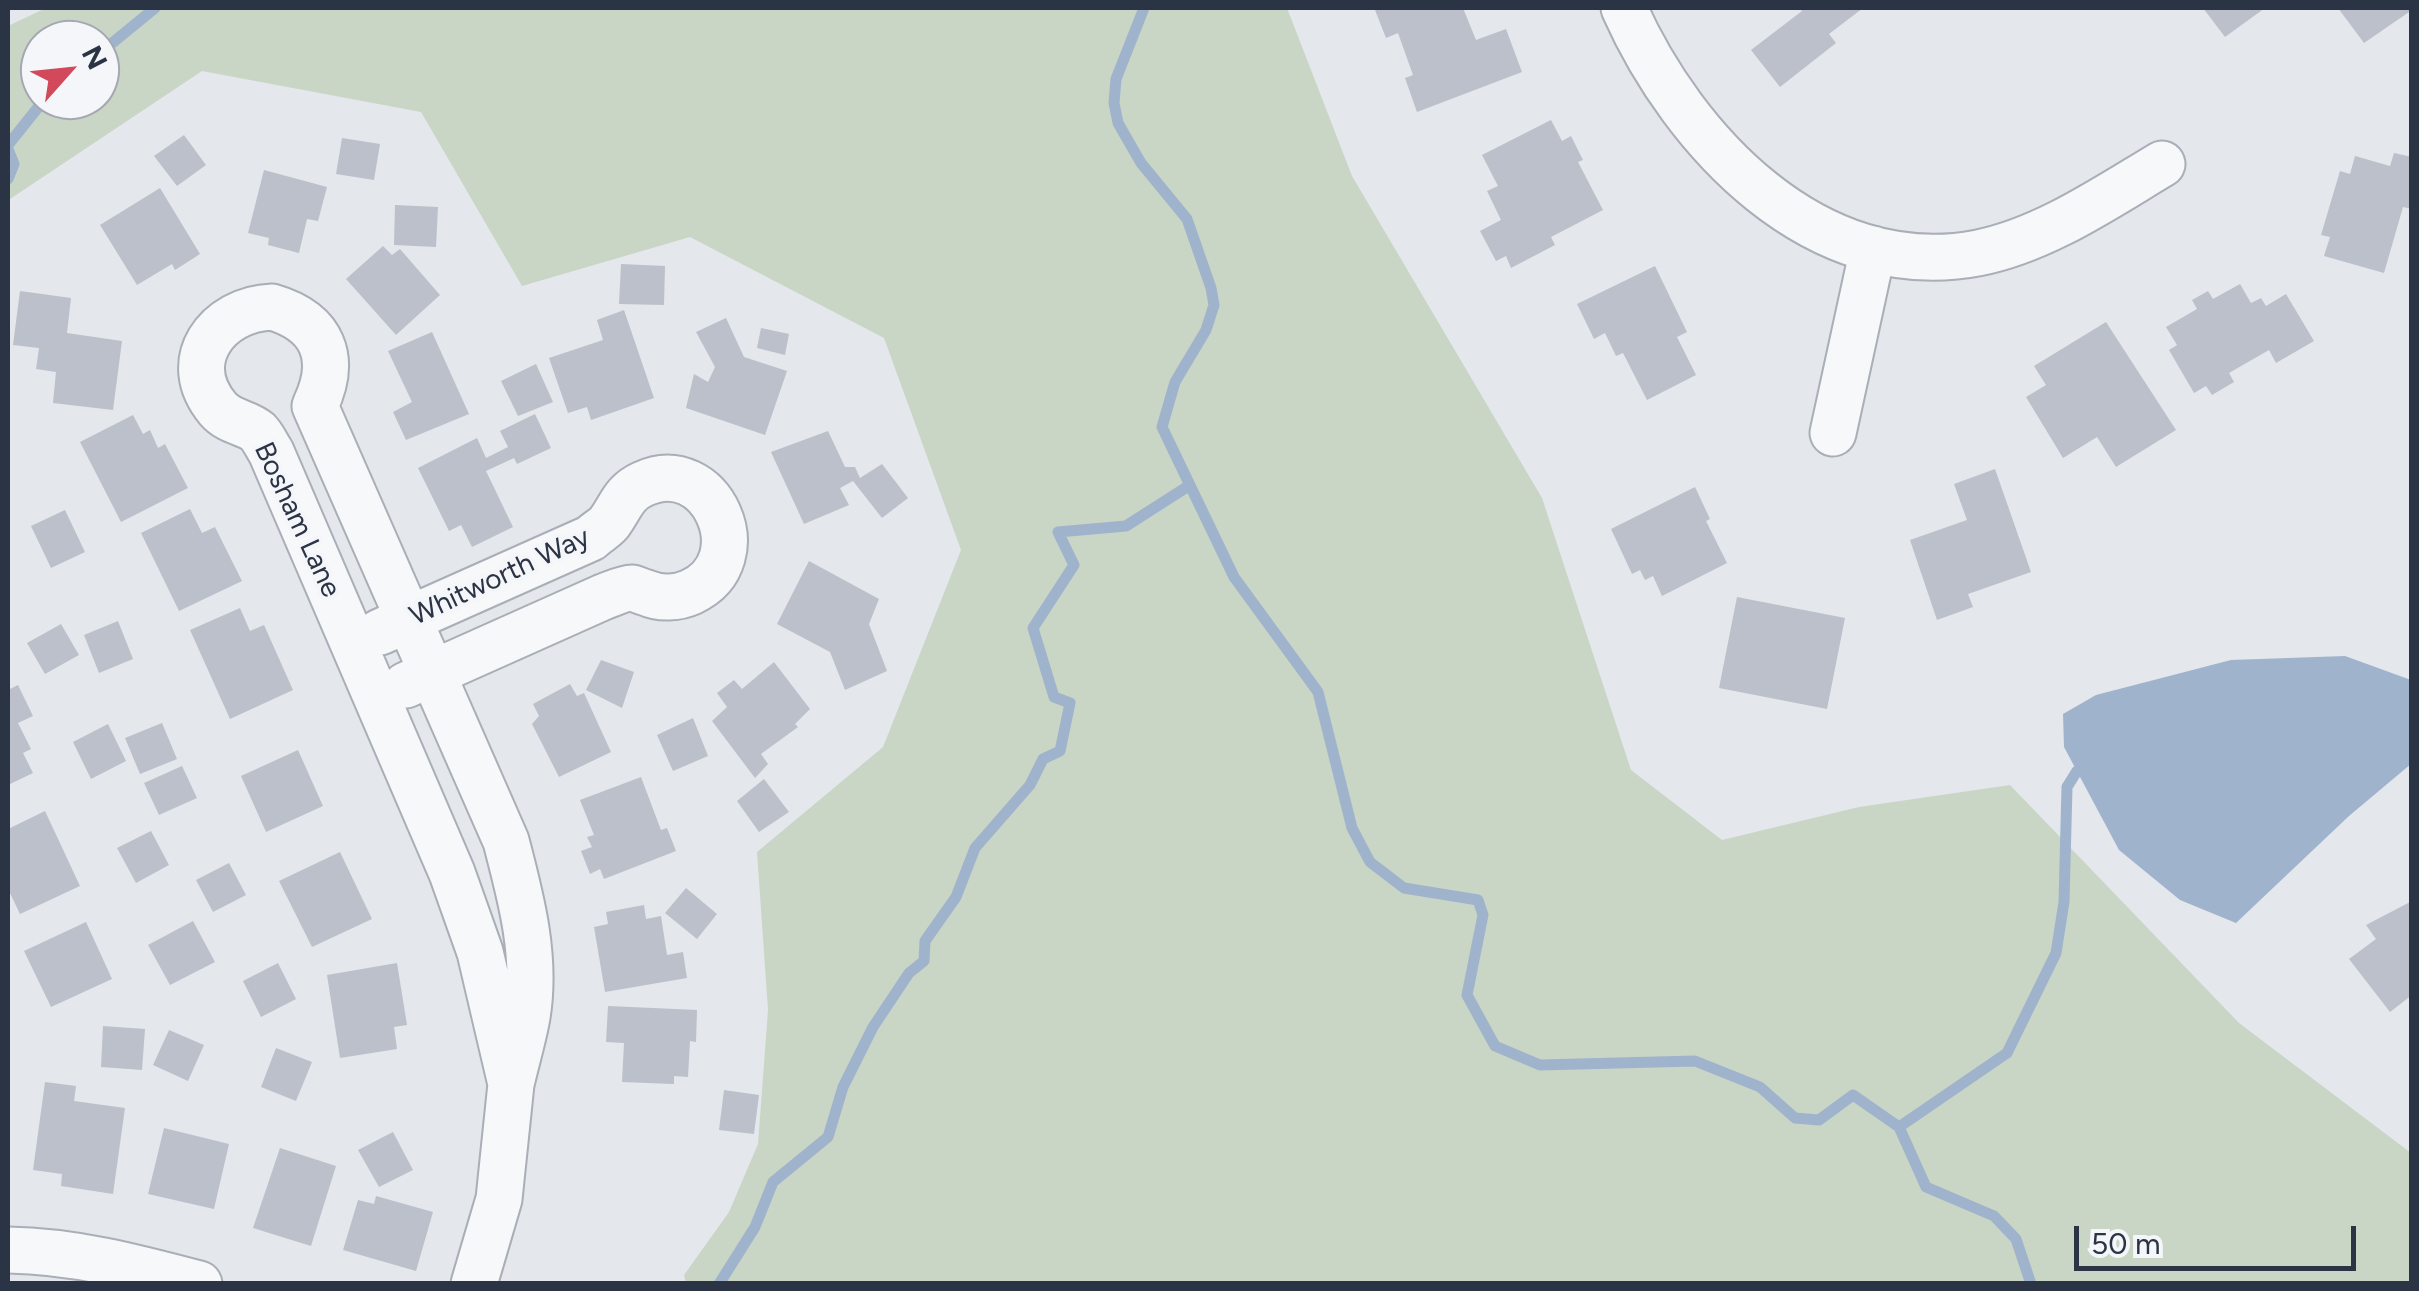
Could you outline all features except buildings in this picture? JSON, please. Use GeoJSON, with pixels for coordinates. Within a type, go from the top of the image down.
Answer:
{"type":"FeatureCollection","features":[{"type":"Feature","properties":{"kind":"street"},"geometry":{"type":"LineString","coordinates":[[1624,8],[1641,48],[1674,100],[1748,182],[1830,234],[1872,249],[1928,258],[1978,253],[2095,205],[2162,164]]}},
{"type":"Feature","properties":{"kind":"street"},"geometry":{"type":"LineString","coordinates":[[1833,433],[1872,249]]}},
{"type":"Feature","properties":{"kind":"street","name":"Bosham Lane"},"geometry":{"type":"LineString","coordinates":[[474,1284],[499,1199],[511,1084],[527,1014],[530,960],[520,895],[506,841],[314,406],[324,386],[327,365],[322,344],[310,326],[293,313],[272,307],[242,311],[215,330],[205,350],[202,371],[207,392],[218,410],[235,424],[256,430],[271,452],[452,873],[480,952],[511,1084]]}},
{"type":"Feature","properties":{"kind":"street"},"geometry":{"type":"LineString","coordinates":[[256,430],[288,426],[314,406]]}},
{"type":"Feature","properties":{"kind":"street","name":"Whitworth Way"},"geometry":{"type":"LineString","coordinates":[[353,644],[591,538],[608,524],[616,505],[630,490],[648,481],[668,478],[687,482],[705,492],[718,508],[725,526],[726,546],[720,565],[707,581],[690,592],[657,596],[633,588],[603,597],[377,698]]}},
{"type":"Feature","properties":{"kind":"street"},"geometry":{"type":"LineString","coordinates":[[608,524],[611,559],[633,588]]}},
{"type":"Feature","properties":{"kind":"street"},"geometry":{"type":"LineString","coordinates":[[8,1250],[113,1261],[199,1284]]}},
{"type":"Feature","properties":{"kind":"green space"},"geometry":{"type":"Polygon","coordinates":[[[46,8],[1287,8],[1352,176],[1542,498],[1631,770],[1722,840],[1859,807],[2010,785],[2239,1023],[2411,1153],[2411,1283],[686,1283],[684,1275],[729,1212],[758,1144],[768,1010],[757,852],[883,747],[961,550],[884,338],[690,237],[522,286],[421,112],[202,71],[10,199],[8,208],[8,26],[20,20],[20,120],[120,120],[120,20],[21,20],[46,8]]]}},
{"type":"Feature","properties":{"kind":"water"},"geometry":{"type":"Polygon","coordinates":[[[2345,656],[2411,680],[2411,764],[2349,816],[2236,923],[2180,900],[2119,850],[2064,747],[2063,714],[2096,695],[2231,660],[2345,656]]]}},
{"type":"Feature","properties":{"kind":"waterway"},"geometry":{"type":"LineString","coordinates":[[120,37],[155,8]]}},
{"type":"Feature","properties":{"kind":"waterway"},"geometry":{"type":"LineString","coordinates":[[1144,8],[1116,79],[1114,103],[1118,123],[1141,163],[1187,219],[1214,305],[1206,330],[1175,382],[1162,427],[1234,577],[1318,692],[1352,828],[1370,862],[1404,888],[1478,900],[1483,915],[1467,995],[1495,1046],[1540,1065],[1695,1061],[1760,1087],[1795,1118],[1819,1120],[1853,1095],[1899,1127],[1926,1187],[1994,1216],[2016,1239],[2031,1284]]}},
{"type":"Feature","properties":{"kind":"waterway"},"geometry":{"type":"LineString","coordinates":[[8,145],[28,120]]}},
{"type":"Feature","properties":{"kind":"waterway"},"geometry":{"type":"LineString","coordinates":[[8,149],[14,164],[8,179]]}},
{"type":"Feature","properties":{"kind":"waterway"},"geometry":{"type":"LineString","coordinates":[[719,1284],[755,1227],[773,1182],[828,1137],[843,1087],[873,1027],[909,973],[924,961],[925,941],[956,897],[975,848],[1030,785],[1043,759],[1060,751],[1070,703],[1054,697],[1033,628],[1074,565],[1058,532],[1126,526],[1190,485]]}},
{"type":"Feature","properties":{"kind":"waterway"},"geometry":{"type":"LineString","coordinates":[[1899,1127],[2007,1053],[2056,953],[2064,902],[2067,787],[2077,771],[2088,767]]}}]}
